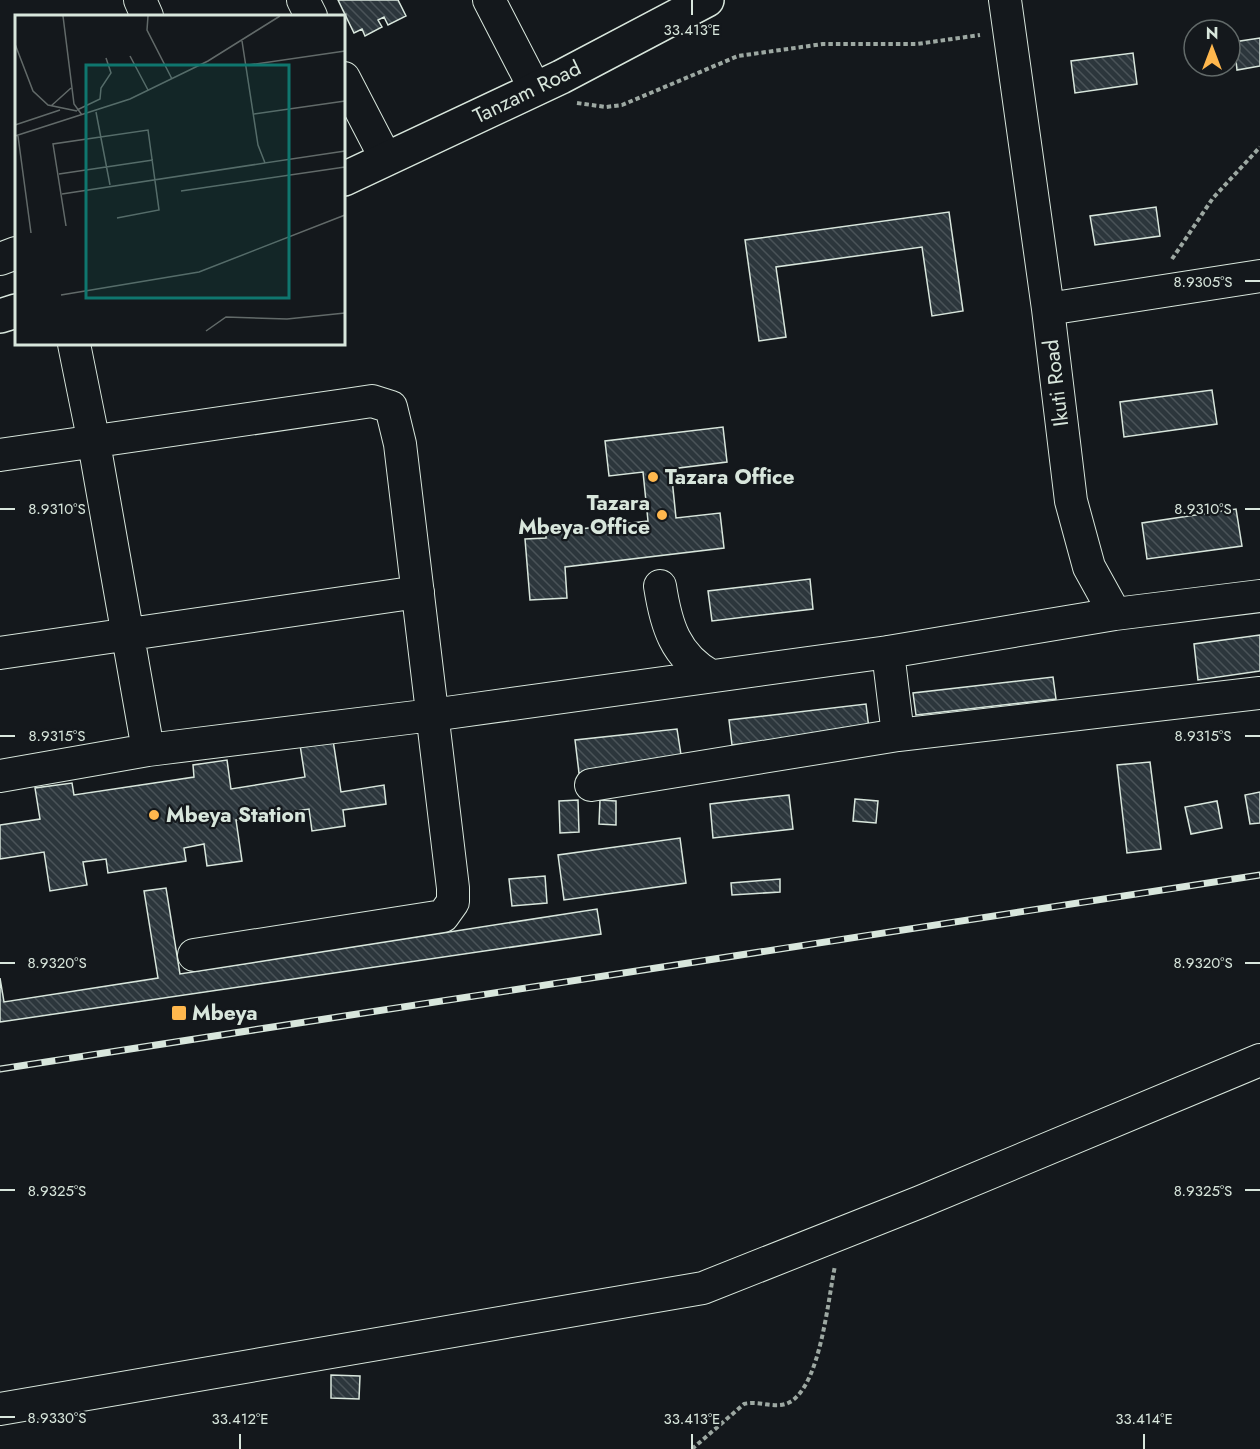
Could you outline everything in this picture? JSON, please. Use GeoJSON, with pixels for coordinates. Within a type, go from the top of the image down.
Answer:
{"type":"FeatureCollection","features":[{"type":"Feature","properties":{"kind":"highway","name":"Tanzam Road"},"geometry":{"type":"LineString","coordinates":[[345,179],[538,87],[707,0]]}},
{"type":"Feature","properties":{"kind":"highway"},"geometry":{"type":"LineString","coordinates":[[0,316],[15,310]]}},
{"type":"Feature","properties":{"kind":"street"},"geometry":{"type":"LineString","coordinates":[[140,0],[147,15]]}},
{"type":"Feature","properties":{"kind":"street"},"geometry":{"type":"LineString","coordinates":[[303,0],[310,15]]}},
{"type":"Feature","properties":{"kind":"street"},"geometry":{"type":"LineString","coordinates":[[489,0],[538,87]]}},
{"type":"Feature","properties":{"kind":"street","name":"Ikuti Road"},"geometry":{"type":"LineString","coordinates":[[1012,8],[1071,501],[1089,567],[1115,614]]}},
{"type":"Feature","properties":{"kind":"street"},"geometry":{"type":"LineString","coordinates":[[345,80],[386,159]]}},
{"type":"Feature","properties":{"kind":"street"},"geometry":{"type":"LineString","coordinates":[[0,259],[15,253]]}},
{"type":"Feature","properties":{"kind":"street"},"geometry":{"type":"LineString","coordinates":[[1048,309],[1260,276]]}},
{"type":"Feature","properties":{"kind":"street"},"geometry":{"type":"LineString","coordinates":[[74,345],[94,443],[148,750]]}},
{"type":"Feature","properties":{"kind":"street"},"geometry":{"type":"LineString","coordinates":[[0,455],[372,401],[390,407],[400,444],[453,902],[443,916],[194,955]]}},
{"type":"Feature","properties":{"kind":"street"},"geometry":{"type":"LineString","coordinates":[[660,586],[663,608],[679,648],[688,661],[711,676]]}},
{"type":"Feature","properties":{"kind":"street"},"geometry":{"type":"LineString","coordinates":[[0,653],[418,592]]}},
{"type":"Feature","properties":{"kind":"street"},"geometry":{"type":"LineString","coordinates":[[0,776],[148,750],[432,715],[888,652],[1115,614],[1260,596]]}},
{"type":"Feature","properties":{"kind":"street"},"geometry":{"type":"LineString","coordinates":[[888,652],[898,735]]}},
{"type":"Feature","properties":{"kind":"street"},"geometry":{"type":"LineString","coordinates":[[591,785],[898,735],[1260,693]]}},
{"type":"Feature","properties":{"kind":"street"},"geometry":{"type":"LineString","coordinates":[[0,1409],[703,1288],[1260,1060]]}},
{"type":"Feature","properties":{"kind":"path"},"geometry":{"type":"LineString","coordinates":[[538,87],[570,101],[606,107],[644,97],[738,56],[823,44],[937,42],[1012,8]]}},
{"type":"Feature","properties":{"kind":"path"},"geometry":{"type":"LineString","coordinates":[[1169,262],[1213,198],[1260,147]]}},
{"type":"Feature","properties":{"kind":"path"},"geometry":{"type":"LineString","coordinates":[[692,1449],[744,1404],[754,1402],[783,1404],[792,1401],[800,1391],[821,1347],[839,1255],[857,1226]]}},
{"type":"Feature","properties":{"kind":"building"},"geometry":{"type":"Polygon","coordinates":[[[338,0],[398,0],[406,16],[388,25],[384,17],[378,20],[382,27],[365,36],[362,29],[354,33],[338,0]]]}},
{"type":"Feature","properties":{"kind":"building"},"geometry":{"type":"Polygon","coordinates":[[[1260,38],[1260,66],[1242,69],[1242,41],[1260,38]]]}},
{"type":"Feature","properties":{"kind":"building"},"geometry":{"type":"Polygon","coordinates":[[[1133,53],[1137,84],[1075,93],[1071,61],[1133,53]]]}},
{"type":"Feature","properties":{"kind":"building"},"geometry":{"type":"Polygon","coordinates":[[[1156,207],[1160,236],[1095,245],[1090,216],[1156,207]]]}},
{"type":"Feature","properties":{"kind":"building"},"geometry":{"type":"Polygon","coordinates":[[[949,212],[963,311],[932,316],[922,247],[776,267],[786,337],[759,341],[745,240],[949,212]]]}},
{"type":"Feature","properties":{"kind":"building"},"geometry":{"type":"Polygon","coordinates":[[[1212,390],[1217,424],[1124,437],[1120,402],[1212,390]]]}},
{"type":"Feature","properties":{"kind":"building","name":"Tazara Mbeya Office"},"geometry":{"type":"Polygon","coordinates":[[[723,427],[727,462],[671,469],[676,518],[720,513],[724,548],[565,567],[567,598],[530,600],[525,539],[546,538],[546,533],[648,521],[643,472],[609,476],[605,441],[723,427]]]}},
{"type":"Feature","properties":{"kind":"building"},"geometry":{"type":"Polygon","coordinates":[[[1236,509],[1242,546],[1147,559],[1142,523],[1236,509]]]}},
{"type":"Feature","properties":{"kind":"building"},"geometry":{"type":"Polygon","coordinates":[[[810,579],[813,609],[712,621],[708,591],[810,579]]]}},
{"type":"Feature","properties":{"kind":"building"},"geometry":{"type":"Polygon","coordinates":[[[1260,635],[1260,671],[1198,680],[1194,644],[1260,635]]]}},
{"type":"Feature","properties":{"kind":"building"},"geometry":{"type":"Polygon","coordinates":[[[1053,677],[1056,699],[916,715],[913,693],[1053,677]]]}},
{"type":"Feature","properties":{"kind":"building"},"geometry":{"type":"Polygon","coordinates":[[[866,704],[869,729],[732,745],[729,720],[866,704]]]}},
{"type":"Feature","properties":{"kind":"building"},"geometry":{"type":"Polygon","coordinates":[[[677,729],[682,761],[579,773],[575,740],[677,729]]]}},
{"type":"Feature","properties":{"kind":"building","name":"Mbeya Station"},"geometry":{"type":"Polygon","coordinates":[[[333,740],[341,792],[384,785],[386,804],[343,810],[345,826],[312,831],[309,809],[236,820],[242,861],[207,866],[204,844],[184,848],[186,861],[108,873],[106,859],[83,862],[87,885],[50,891],[44,852],[0,859],[0,825],[40,819],[35,788],[72,783],[74,795],[194,777],[193,765],[227,760],[231,789],[305,777],[300,745],[333,740]]]}},
{"type":"Feature","properties":{"kind":"building"},"geometry":{"type":"Polygon","coordinates":[[[1150,762],[1161,849],[1127,853],[1117,765],[1150,762]]]}},
{"type":"Feature","properties":{"kind":"building"},"geometry":{"type":"Polygon","coordinates":[[[1260,792],[1260,823],[1250,824],[1245,795],[1260,792]]]}},
{"type":"Feature","properties":{"kind":"building"},"geometry":{"type":"Polygon","coordinates":[[[789,795],[793,829],[713,838],[710,804],[789,795]]]}},
{"type":"Feature","properties":{"kind":"building"},"geometry":{"type":"Polygon","coordinates":[[[855,799],[878,801],[876,823],[853,821],[855,799]]]}},
{"type":"Feature","properties":{"kind":"building"},"geometry":{"type":"Polygon","coordinates":[[[578,800],[579,832],[560,833],[559,801],[578,800]]]}},
{"type":"Feature","properties":{"kind":"building"},"geometry":{"type":"Polygon","coordinates":[[[600,800],[616,801],[616,825],[599,824],[600,800]]]}},
{"type":"Feature","properties":{"kind":"building"},"geometry":{"type":"Polygon","coordinates":[[[1217,801],[1222,828],[1191,834],[1185,807],[1217,801]]]}},
{"type":"Feature","properties":{"kind":"building"},"geometry":{"type":"Polygon","coordinates":[[[680,838],[686,883],[564,900],[558,855],[680,838]]]}},
{"type":"Feature","properties":{"kind":"building"},"geometry":{"type":"Polygon","coordinates":[[[545,876],[547,903],[512,906],[509,879],[545,876]]]}},
{"type":"Feature","properties":{"kind":"building"},"geometry":{"type":"Polygon","coordinates":[[[780,879],[780,892],[732,895],[731,883],[780,879]]]}},
{"type":"Feature","properties":{"kind":"building"},"geometry":{"type":"Polygon","coordinates":[[[166,888],[180,974],[597,909],[601,934],[0,1022],[0,978],[4,1002],[158,978],[144,891],[166,888]]]}},
{"type":"Feature","properties":{"kind":"building"},"geometry":{"type":"Polygon","coordinates":[[[331,1375],[360,1376],[359,1399],[331,1398],[331,1375]]]}},
{"type":"Feature","properties":{"kind":"railway"},"geometry":{"type":"LineString","coordinates":[[0,1069],[1260,875]]}},
{"type":"Feature","properties":{"kind":"place","name":"Tazara Office"},"geometry":{"type":"Point","coordinates":[653,477]}},
{"type":"Feature","properties":{"kind":"place","name":"Tazara Mbeya Office"},"geometry":{"type":"Point","coordinates":[662,515]}},
{"type":"Feature","properties":{"kind":"place","name":"Mbeya Station"},"geometry":{"type":"Point","coordinates":[154,815]}},
{"type":"Feature","properties":{"kind":"place","name":"Mbeya"},"geometry":{"type":"Point","coordinates":[179,1013]}}]}
